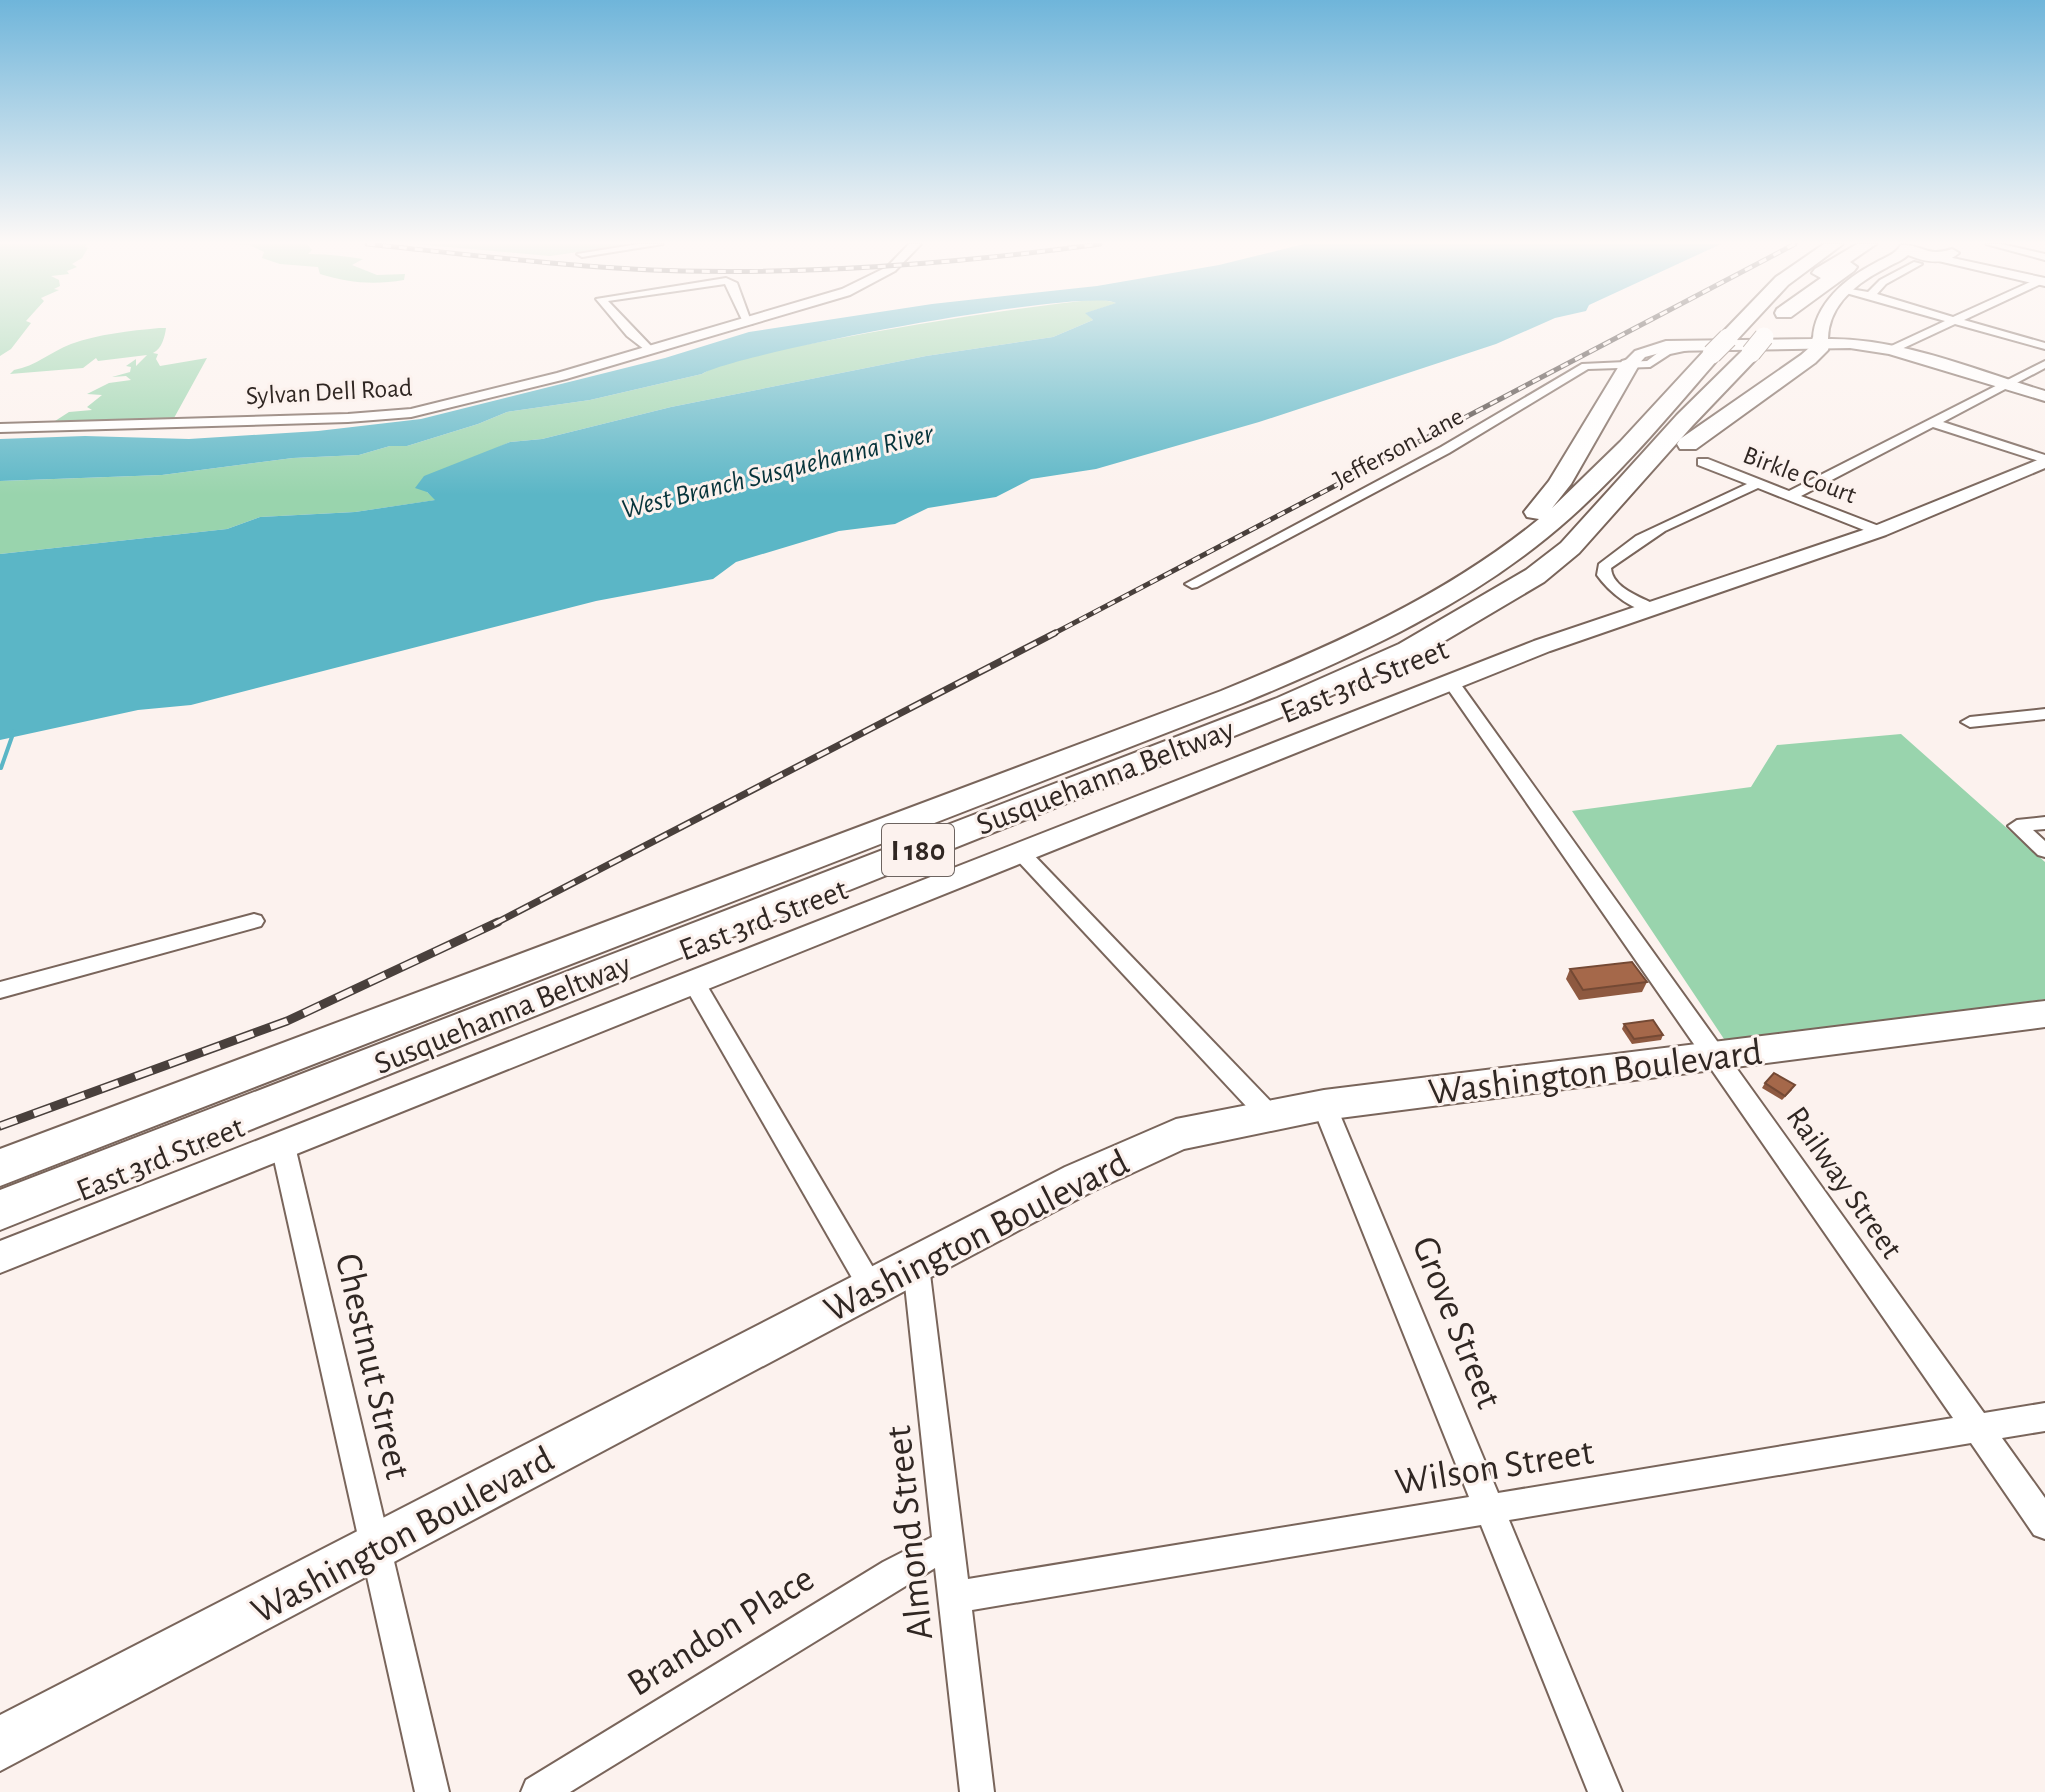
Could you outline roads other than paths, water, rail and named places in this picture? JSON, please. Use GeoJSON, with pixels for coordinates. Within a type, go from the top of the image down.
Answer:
{"type":"FeatureCollection","features":[{"type":"Feature","properties":{"kind":"highway","name":"Susquehanna Beltway"},"geometry":{"type":"LineString","coordinates":[[0,1210],[1288,704],[1458,624],[1535,576],[1570,548],[1685,420],[1744,328]]}},
{"type":"Feature","properties":{"kind":"highway","name":"Susquehanna Beltway"},"geometry":{"type":"LineString","coordinates":[[0,1168],[1217,703],[1351,646],[1462,586],[1539,532],[1731,345],[1760,328]]}},
{"type":"Feature","properties":{"kind":"highway"},"geometry":{"type":"LineString","coordinates":[[1570,548],[1601,527],[1696,436],[1808,359],[1818,350],[1820,341]]}},
{"type":"Feature","properties":{"kind":"highway"},"geometry":{"type":"LineString","coordinates":[[1351,646],[1477,565],[1531,519],[1559,484],[1630,366],[1591,365]]}},
{"type":"Feature","properties":{"kind":"main road"},"geometry":{"type":"LineString","coordinates":[[1820,341],[1835,328]]}},
{"type":"Feature","properties":{"kind":"main road"},"geometry":{"type":"LineString","coordinates":[[1848,328],[1891,350],[2045,396]]}},
{"type":"Feature","properties":{"kind":"main road"},"geometry":{"type":"LineString","coordinates":[[1630,366],[1661,347],[1820,341],[1891,350]]}},
{"type":"Feature","properties":{"kind":"main road","name":"East 3rd Street"},"geometry":{"type":"LineString","coordinates":[[0,1257],[1577,632],[1879,531],[2045,461]]}},
{"type":"Feature","properties":{"kind":"main road","name":"Washington Boulevard"},"geometry":{"type":"LineString","coordinates":[[0,1744],[1147,1146],[1176,1135],[1324,1105],[2045,1014]]}},
{"type":"Feature","properties":{"kind":"street"},"geometry":{"type":"LineString","coordinates":[[628,328],[638,343],[649,350]]}},
{"type":"Feature","properties":{"kind":"street","name":"Sylvan Dell Road"},"geometry":{"type":"LineString","coordinates":[[0,428],[397,415],[495,394],[728,328]]}},
{"type":"Feature","properties":{"kind":"street"},"geometry":{"type":"LineString","coordinates":[[1891,350],[1940,328]]}},
{"type":"Feature","properties":{"kind":"street"},"geometry":{"type":"LineString","coordinates":[[1979,328],[2045,346]]}},
{"type":"Feature","properties":{"kind":"street"},"geometry":{"type":"LineString","coordinates":[[1790,496],[2045,364]]}},
{"type":"Feature","properties":{"kind":"street","name":"Jefferson Lane"},"geometry":{"type":"LineString","coordinates":[[1192,584],[1445,450],[1591,365]]}},
{"type":"Feature","properties":{"kind":"street"},"geometry":{"type":"LineString","coordinates":[[1931,422],[2045,461]]}},
{"type":"Feature","properties":{"kind":"street","name":"Birkle Court"},"geometry":{"type":"LineString","coordinates":[[1703,462],[1879,531]]}},
{"type":"Feature","properties":{"kind":"street"},"geometry":{"type":"LineString","coordinates":[[1651,608],[1613,587],[1603,570],[1649,531],[1734,497],[1758,483]]}},
{"type":"Feature","properties":{"kind":"street","name":"Railway Street"},"geometry":{"type":"LineString","coordinates":[[1451,682],[2045,1524]]}},
{"type":"Feature","properties":{"kind":"street"},"geometry":{"type":"LineString","coordinates":[[1970,722],[2045,714]]}},
{"type":"Feature","properties":{"kind":"street"},"geometry":{"type":"LineString","coordinates":[[2045,823],[2017,826],[2045,851]]}},
{"type":"Feature","properties":{"kind":"street"},"geometry":{"type":"LineString","coordinates":[[1022,854],[1268,1114]]}},
{"type":"Feature","properties":{"kind":"street"},"geometry":{"type":"LineString","coordinates":[[0,990],[254,921]]}},
{"type":"Feature","properties":{"kind":"street"},"geometry":{"type":"LineString","coordinates":[[694,983],[872,1289]]}},
{"type":"Feature","properties":{"kind":"street","name":"Grove Street"},"geometry":{"type":"LineString","coordinates":[[1324,1105],[1605,1792]]}},
{"type":"Feature","properties":{"kind":"street","name":"Chestnut Street"},"geometry":{"type":"LineString","coordinates":[[283,1146],[432,1792]]}},
{"type":"Feature","properties":{"kind":"street","name":"Almond Street"},"geometry":{"type":"LineString","coordinates":[[916,1266],[977,1792]]}},
{"type":"Feature","properties":{"kind":"street","name":"Wilson Street"},"geometry":{"type":"LineString","coordinates":[[956,1597],[2045,1417]]}},
{"type":"Feature","properties":{"kind":"street","name":"Brandon Place"},"geometry":{"type":"LineString","coordinates":[[538,1792],[894,1573],[950,1544]]}},
{"type":"Feature","properties":{"kind":"water"},"geometry":{"type":"Polygon","coordinates":[[[778,328],[894,328],[778,351],[702,374],[590,400],[507,412],[407,446],[390,446],[359,455],[293,458],[162,475],[0,481],[0,439],[85,436],[189,439],[318,431],[421,419],[665,358],[749,332],[778,328]]]}},
{"type":"Feature","properties":{"kind":"water","name":"West Branch Susquehanna River"},"geometry":{"type":"Polygon","coordinates":[[[1075,328],[1533,328],[1496,344],[1259,422],[1096,469],[1031,479],[996,497],[928,508],[895,524],[839,531],[736,562],[713,579],[596,601],[191,705],[138,710],[0,740],[0,554],[227,529],[260,517],[355,512],[435,500],[427,492],[415,488],[424,476],[510,442],[542,439],[671,407],[926,356],[1053,337],[1075,328]]]}},
{"type":"Feature","properties":{"kind":"waterway"},"geometry":{"type":"LineString","coordinates":[[1,768],[14,731]]}},
{"type":"Feature","properties":{"kind":"railway"},"geometry":{"type":"LineString","coordinates":[[1051,635],[1636,328]]}},
{"type":"Feature","properties":{"kind":"railway"},"geometry":{"type":"LineString","coordinates":[[496,923],[1055,633]]}},
{"type":"Feature","properties":{"kind":"railway"},"geometry":{"type":"LineString","coordinates":[[0,1126],[287,1021],[496,923]]}}]}
